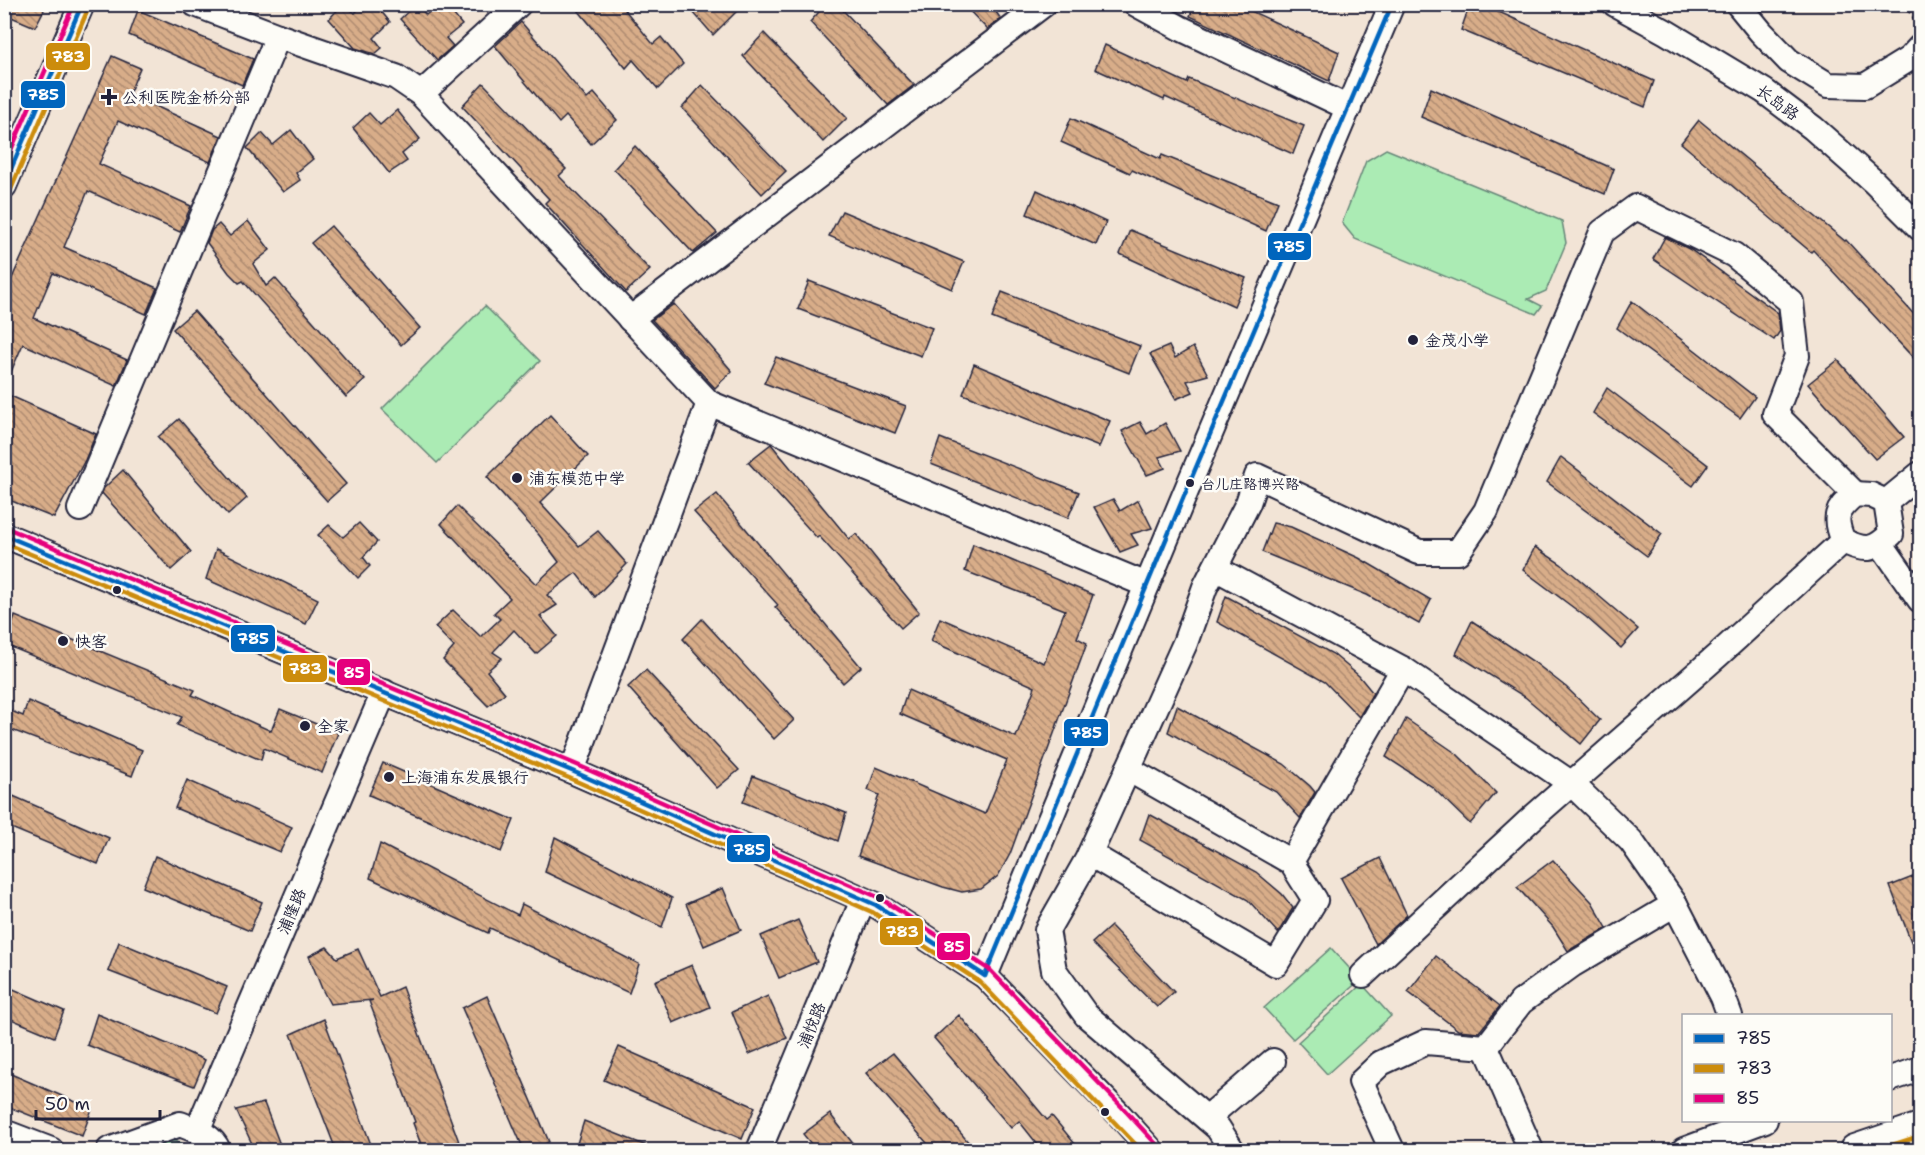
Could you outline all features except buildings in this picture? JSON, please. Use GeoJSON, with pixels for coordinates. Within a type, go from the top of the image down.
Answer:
{"type":"FeatureCollection","features":[{"type":"Feature","properties":{"kind":"main road"},"geometry":{"type":"LineString","coordinates":[[1855,1150],[1920,1128]]}},
{"type":"Feature","properties":{"kind":"street"},"geometry":{"type":"LineString","coordinates":[[4,186],[82,4]]}},
{"type":"Feature","properties":{"kind":"street"},"geometry":{"type":"LineString","coordinates":[[195,4],[396,77],[421,94],[708,404],[1147,585]]}},
{"type":"Feature","properties":{"kind":"street"},"geometry":{"type":"LineString","coordinates":[[421,94],[519,4]]}},
{"type":"Feature","properties":{"kind":"street"},"geometry":{"type":"LineString","coordinates":[[630,319],[1044,4]]}},
{"type":"Feature","properties":{"kind":"street"},"geometry":{"type":"LineString","coordinates":[[1136,4],[1180,28],[1349,108]]}},
{"type":"Feature","properties":{"kind":"street"},"geometry":{"type":"LineString","coordinates":[[985,976],[1392,4]]}},
{"type":"Feature","properties":{"kind":"street"},"geometry":{"type":"LineString","coordinates":[[1738,4],[1789,61],[1828,85],[1865,86],[1910,59],[1920,47]]}},
{"type":"Feature","properties":{"kind":"street","name":"长岛路"},"geometry":{"type":"LineString","coordinates":[[1620,5],[1764,91],[1813,128],[1874,182],[1920,228]]}},
{"type":"Feature","properties":{"kind":"street"},"geometry":{"type":"LineString","coordinates":[[80,509],[278,36]]}},
{"type":"Feature","properties":{"kind":"street"},"geometry":{"type":"LineString","coordinates":[[1232,1150],[1218,1128],[1086,1015],[1054,970],[1047,930],[1090,854],[1185,643],[1205,587],[1248,502],[1257,476],[1419,552],[1458,552],[1486,511],[1602,232],[1636,207],[1734,255],[1791,302],[1797,356],[1775,414],[1855,494],[1871,495],[1886,502]]}},
{"type":"Feature","properties":{"kind":"street"},"geometry":{"type":"LineString","coordinates":[[572,771],[708,404]]}},
{"type":"Feature","properties":{"kind":"street"},"geometry":{"type":"LineString","coordinates":[[1886,502],[1920,474]]}},
{"type":"Feature","properties":{"kind":"street"},"geometry":{"type":"LineString","coordinates":[[1855,494],[1840,506],[1836,526],[1843,541],[1862,549],[1881,544],[1891,534],[1886,502]]}},
{"type":"Feature","properties":{"kind":"street"},"geometry":{"type":"LineString","coordinates":[[4,535],[572,771],[876,905],[985,976],[1117,1112],[1150,1150]]}},
{"type":"Feature","properties":{"kind":"street"},"geometry":{"type":"LineString","coordinates":[[1363,975],[1843,541]]}},
{"type":"Feature","properties":{"kind":"street"},"geometry":{"type":"LineString","coordinates":[[1881,544],[1920,600]]}},
{"type":"Feature","properties":{"kind":"street"},"geometry":{"type":"LineString","coordinates":[[1215,568],[1403,669],[1572,784],[1630,841],[1675,904],[1724,997],[1729,1014]]}},
{"type":"Feature","properties":{"kind":"street"},"geometry":{"type":"LineString","coordinates":[[1291,862],[1403,669]]}},
{"type":"Feature","properties":{"kind":"street","name":"浦隆路"},"geometry":{"type":"LineString","coordinates":[[197,1131],[384,692]]}},
{"type":"Feature","properties":{"kind":"street"},"geometry":{"type":"LineString","coordinates":[[1090,854],[1276,964],[1315,900],[1291,862],[1128,769]]}},
{"type":"Feature","properties":{"kind":"street","name":"浦悦路"},"geometry":{"type":"LineString","coordinates":[[759,1150],[863,900]]}},
{"type":"Feature","properties":{"kind":"street"},"geometry":{"type":"LineString","coordinates":[[1486,1047],[1521,1002],[1572,965],[1675,904]]}},
{"type":"Feature","properties":{"kind":"street"},"geometry":{"type":"LineString","coordinates":[[1392,1150],[1361,1083],[1381,1063],[1426,1042],[1486,1047]]}},
{"type":"Feature","properties":{"kind":"street"},"geometry":{"type":"LineString","coordinates":[[1486,1047],[1531,1150]]}},
{"type":"Feature","properties":{"kind":"street"},"geometry":{"type":"LineString","coordinates":[[1207,1118],[1273,1061]]}},
{"type":"Feature","properties":{"kind":"street"},"geometry":{"type":"LineString","coordinates":[[1892,1078],[1920,1069]]}},
{"type":"Feature","properties":{"kind":"street"},"geometry":{"type":"LineString","coordinates":[[1684,1150],[1760,1122]]}},
{"type":"Feature","properties":{"kind":"street"},"geometry":{"type":"LineString","coordinates":[[110,1150],[180,1124],[214,1142],[218,1150]]}},
{"type":"Feature","properties":{"kind":"street"},"geometry":{"type":"LineString","coordinates":[[4,1132],[51,1150]]}},
{"type":"Feature","properties":{"kind":"path"},"geometry":{"type":"LineString","coordinates":[[1900,4],[1911,13],[1920,28]]}},
{"type":"Feature","properties":{"kind":"green space"},"geometry":{"type":"Polygon","coordinates":[[[1386,149],[1562,221],[1566,243],[1546,291],[1528,299],[1542,306],[1536,314],[1355,239],[1342,223],[1366,161],[1386,149]]]}},
{"type":"Feature","properties":{"kind":"green space"},"geometry":{"type":"Polygon","coordinates":[[[485,306],[540,361],[437,463],[382,409],[485,306]]]}},
{"type":"Feature","properties":{"kind":"green space"},"geometry":{"type":"Polygon","coordinates":[[[1331,948],[1360,980],[1293,1039],[1264,1008],[1331,948]]]}},
{"type":"Feature","properties":{"kind":"green space"},"geometry":{"type":"Polygon","coordinates":[[[1362,984],[1391,1016],[1327,1074],[1298,1042],[1362,984]]]}},
{"type":"Feature","properties":{"kind":"green space"},"geometry":{"type":"Polygon","coordinates":[[[169,1139],[196,1150],[143,1150],[169,1139]]]}},
{"type":"Feature","properties":{"kind":"transit line","name":"85"},"geometry":{"type":"LineString","coordinates":[[4,166],[74,4]]}},
{"type":"Feature","properties":{"kind":"transit line","name":"785"},"geometry":{"type":"LineString","coordinates":[[4,185],[82,4]]}},
{"type":"Feature","properties":{"kind":"transit line","name":"785"},"geometry":{"type":"LineString","coordinates":[[985,976],[1189,484],[1392,4]]}},
{"type":"Feature","properties":{"kind":"transit line","name":"783"},"geometry":{"type":"LineString","coordinates":[[11,189],[89,7]]}},
{"type":"Feature","properties":{"kind":"transit line","name":"85"},"geometry":{"type":"LineString","coordinates":[[7,528],[575,764],[880,898],[990,970],[1157,1145]]}},
{"type":"Feature","properties":{"kind":"transit line","name":"785"},"geometry":{"type":"LineString","coordinates":[[4,535],[572,771],[876,905],[985,976]]}},
{"type":"Feature","properties":{"kind":"transit line","name":"783"},"geometry":{"type":"LineString","coordinates":[[4,543],[569,778],[872,912],[980,982],[1141,1150]]}},
{"type":"Feature","properties":{"kind":"transit line","name":"783"},"geometry":{"type":"LineString","coordinates":[[1877,1150],[1920,1136]]}},
{"type":"Feature","properties":{"kind":"place","name":"公利医院金桥分部"},"geometry":{"type":"Point","coordinates":[109,97]}},
{"type":"Feature","properties":{"kind":"place","name":"金茂小学"},"geometry":{"type":"Point","coordinates":[1413,340]}},
{"type":"Feature","properties":{"kind":"place","name":"浦东模范中学"},"geometry":{"type":"Point","coordinates":[517,478]}},
{"type":"Feature","properties":{"kind":"place","name":"台儿庄路博兴路"},"geometry":{"type":"Point","coordinates":[1190,483]}},
{"type":"Feature","properties":{"kind":"place","name":"快客"},"geometry":{"type":"Point","coordinates":[63,641]}},
{"type":"Feature","properties":{"kind":"place","name":"全家"},"geometry":{"type":"Point","coordinates":[305,726]}},
{"type":"Feature","properties":{"kind":"place","name":"上海浦东发展银行"},"geometry":{"type":"Point","coordinates":[389,777]}}]}
